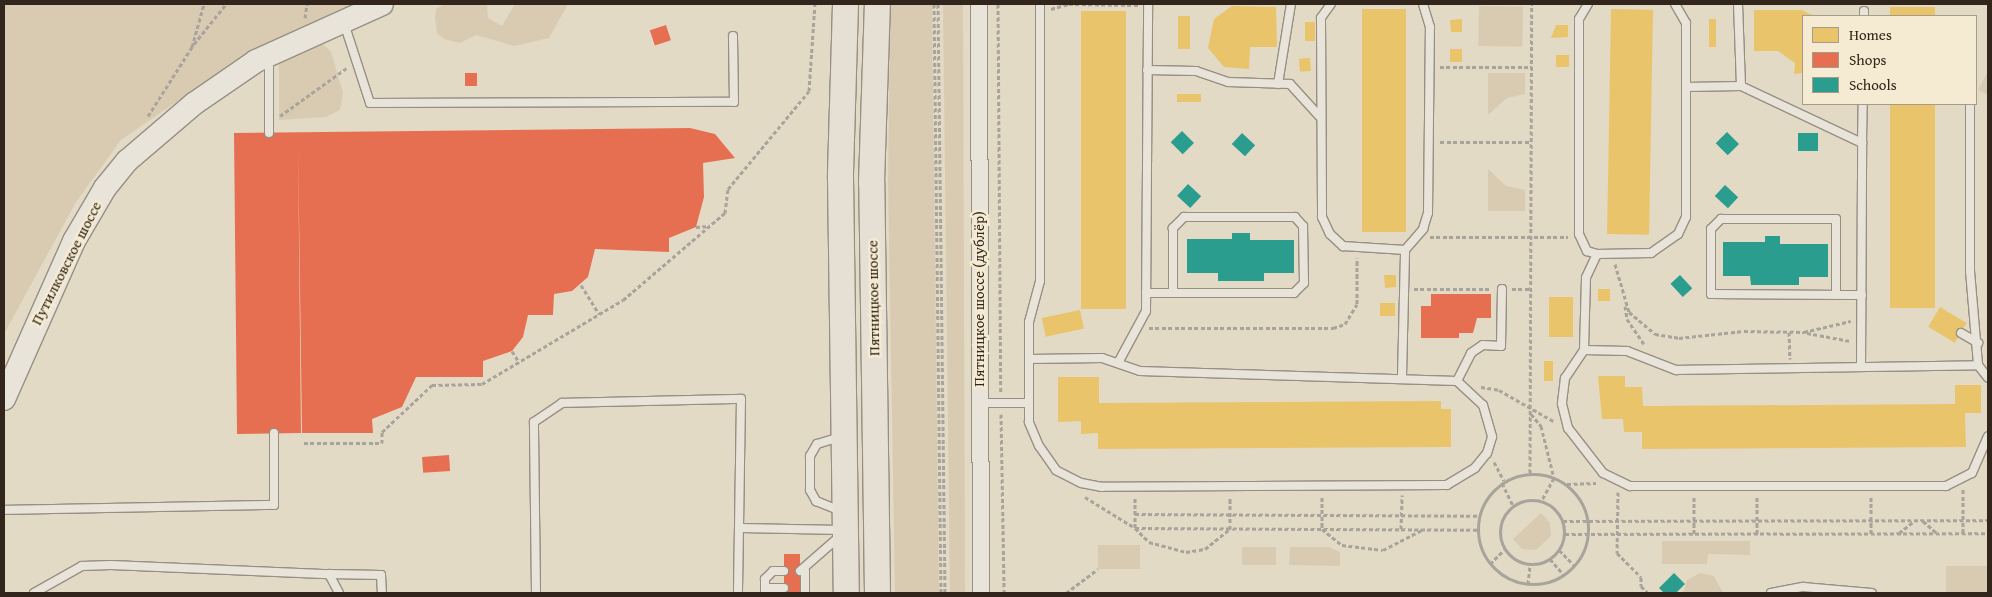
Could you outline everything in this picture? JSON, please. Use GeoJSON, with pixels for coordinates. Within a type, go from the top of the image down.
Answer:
{"type":"FeatureCollection","features":[{"type":"Feature","properties":{"kind":"main road","name":"Пятницкое шоссе"},"geometry":{"type":"LineString","coordinates":[[845,4],[840,177],[846,593]]}},
{"type":"Feature","properties":{"kind":"main road","name":"Пятницкое шоссе"},"geometry":{"type":"LineString","coordinates":[[877,4],[871,182],[877,593]]}},
{"type":"Feature","properties":{"kind":"street","name":"Путилковское шоссе"},"geometry":{"type":"LineString","coordinates":[[4,399],[42,305],[105,188],[171,122],[269,55],[382,4]]}},
{"type":"Feature","properties":{"kind":"street","name":"Пятницкое шоссе (дублёр)"},"geometry":{"type":"LineString","coordinates":[[979,4],[981,593]]}},
{"type":"Feature","properties":{"kind":"lane"},"geometry":{"type":"LineString","coordinates":[[1278,84],[1291,4]]}},
{"type":"Feature","properties":{"kind":"lane"},"geometry":{"type":"LineString","coordinates":[[1331,4],[1321,18],[1322,217],[1330,234],[1357,250],[1406,250]]}},
{"type":"Feature","properties":{"kind":"lane"},"geometry":{"type":"LineString","coordinates":[[1402,376],[1406,250],[1416,237],[1428,213],[1430,27],[1423,4]]}},
{"type":"Feature","properties":{"kind":"lane"},"geometry":{"type":"LineString","coordinates":[[1588,4],[1580,19],[1579,234],[1587,251],[1597,254],[1651,253],[1665,246],[1686,217],[1686,22],[1675,4]]}},
{"type":"Feature","properties":{"kind":"lane"},"geometry":{"type":"LineString","coordinates":[[1738,4],[1740,86]]}},
{"type":"Feature","properties":{"kind":"lane"},"geometry":{"type":"LineString","coordinates":[[1118,363],[1146,310],[1148,5]]}},
{"type":"Feature","properties":{"kind":"lane"},"geometry":{"type":"LineString","coordinates":[[1030,358],[1102,358],[1140,371],[1402,376],[1457,381],[1469,390],[1491,420],[1487,453],[1462,480],[1447,485],[1135,487],[1080,483],[1056,470],[1030,422],[1029,322],[1040,281],[1040,6]]}},
{"type":"Feature","properties":{"kind":"lane"},"geometry":{"type":"LineString","coordinates":[[343,22],[358,59],[370,104],[734,102],[734,36]]}},
{"type":"Feature","properties":{"kind":"lane"},"geometry":{"type":"LineString","coordinates":[[269,55],[271,122],[269,133]]}},
{"type":"Feature","properties":{"kind":"lane"},"geometry":{"type":"LineString","coordinates":[[1147,70],[1196,71],[1228,82],[1290,84],[1321,118]]}},
{"type":"Feature","properties":{"kind":"lane"},"geometry":{"type":"LineString","coordinates":[[1686,87],[1740,86],[1862,144]]}},
{"type":"Feature","properties":{"kind":"lane"},"geometry":{"type":"LineString","coordinates":[[1861,366],[1863,105]]}},
{"type":"Feature","properties":{"kind":"lane"},"geometry":{"type":"LineString","coordinates":[[1970,105],[1970,271],[1978,343],[1978,365],[1988,378]]}},
{"type":"Feature","properties":{"kind":"lane"},"geometry":{"type":"LineString","coordinates":[[1146,293],[1173,293],[1294,293],[1304,284],[1304,226],[1294,217],[1184,217],[1173,228],[1173,293]]}},
{"type":"Feature","properties":{"kind":"lane"},"geometry":{"type":"LineString","coordinates":[[1836,295],[1836,219],[1721,219],[1711,229],[1711,294],[1836,295],[1862,295]]}},
{"type":"Feature","properties":{"kind":"lane"},"geometry":{"type":"LineString","coordinates":[[1597,254],[1586,278],[1584,350],[1565,378],[1562,404],[1574,439],[1603,473],[1618,482],[1694,486],[1946,486],[1963,479],[1980,461],[1988,436]]}},
{"type":"Feature","properties":{"kind":"lane"},"geometry":{"type":"LineString","coordinates":[[1457,381],[1471,353],[1483,345],[1501,346],[1502,289]]}},
{"type":"Feature","properties":{"kind":"lane"},"geometry":{"type":"LineString","coordinates":[[1961,333],[1978,343]]}},
{"type":"Feature","properties":{"kind":"lane"},"geometry":{"type":"LineString","coordinates":[[1584,350],[1627,351],[1658,365],[1699,370],[1790,366],[1978,365]]}},
{"type":"Feature","properties":{"kind":"lane"},"geometry":{"type":"LineString","coordinates":[[536,593],[534,422],[562,403],[741,399],[741,528],[738,593]]}},
{"type":"Feature","properties":{"kind":"lane"},"geometry":{"type":"LineString","coordinates":[[979,403],[1030,403]]}},
{"type":"Feature","properties":{"kind":"lane"},"geometry":{"type":"LineString","coordinates":[[4,510],[274,505],[274,434]]}},
{"type":"Feature","properties":{"kind":"lane"},"geometry":{"type":"LineString","coordinates":[[844,436],[821,442],[810,456],[810,490],[816,501],[845,521]]}},
{"type":"Feature","properties":{"kind":"lane"},"geometry":{"type":"LineString","coordinates":[[741,528],[845,521]]}},
{"type":"Feature","properties":{"kind":"lane"},"geometry":{"type":"LineString","coordinates":[[803,589],[802,571],[845,521]]}},
{"type":"Feature","properties":{"kind":"lane"},"geometry":{"type":"LineString","coordinates":[[34,593],[82,566],[381,575],[382,593]]}},
{"type":"Feature","properties":{"kind":"lane"},"geometry":{"type":"LineString","coordinates":[[784,571],[773,571],[765,579],[765,591],[784,588]]}},
{"type":"Feature","properties":{"kind":"lane"},"geometry":{"type":"LineString","coordinates":[[329,574],[339,593]]}},
{"type":"Feature","properties":{"kind":"lane"},"geometry":{"type":"LineString","coordinates":[[1771,593],[1804,587],[1872,593]]}},
{"type":"Feature","properties":{"kind":"path"},"geometry":{"type":"LineString","coordinates":[[192,47],[204,4]]}},
{"type":"Feature","properties":{"kind":"path"},"geometry":{"type":"LineString","coordinates":[[145,122],[192,47],[226,4]]}},
{"type":"Feature","properties":{"kind":"path"},"geometry":{"type":"LineString","coordinates":[[304,443],[382,443],[382,432],[404,408],[432,384],[482,384],[622,300],[725,214],[728,189],[809,91],[815,4]]}},
{"type":"Feature","properties":{"kind":"path"},"geometry":{"type":"LineString","coordinates":[[934,4],[941,593]]}},
{"type":"Feature","properties":{"kind":"path"},"geometry":{"type":"LineString","coordinates":[[938,4],[945,593]]}},
{"type":"Feature","properties":{"kind":"path"},"geometry":{"type":"LineString","coordinates":[[998,4],[1004,593]]}},
{"type":"Feature","properties":{"kind":"path"},"geometry":{"type":"LineString","coordinates":[[1040,6],[1069,4],[1148,5]]}},
{"type":"Feature","properties":{"kind":"path"},"geometry":{"type":"LineString","coordinates":[[1530,473],[1532,4]]}},
{"type":"Feature","properties":{"kind":"path"},"geometry":{"type":"LineString","coordinates":[[271,122],[358,59]]}},
{"type":"Feature","properties":{"kind":"path"},"geometry":{"type":"LineString","coordinates":[[1429,67],[1532,67]]}},
{"type":"Feature","properties":{"kind":"path"},"geometry":{"type":"LineString","coordinates":[[1429,142],[1531,142]]}},
{"type":"Feature","properties":{"kind":"path"},"geometry":{"type":"LineString","coordinates":[[696,227],[710,226]]}},
{"type":"Feature","properties":{"kind":"path"},"geometry":{"type":"LineString","coordinates":[[1416,237],[1531,237],[1579,234]]}},
{"type":"Feature","properties":{"kind":"path"},"geometry":{"type":"LineString","coordinates":[[1138,328],[1333,328],[1344,324],[1357,304],[1357,250]]}},
{"type":"Feature","properties":{"kind":"path"},"geometry":{"type":"LineString","coordinates":[[1614,254],[1624,303],[1635,334],[1658,365]]}},
{"type":"Feature","properties":{"kind":"path"},"geometry":{"type":"LineString","coordinates":[[581,285],[599,314]]}},
{"type":"Feature","properties":{"kind":"path"},"geometry":{"type":"LineString","coordinates":[[1404,288],[1531,289]]}},
{"type":"Feature","properties":{"kind":"path"},"geometry":{"type":"LineString","coordinates":[[1624,303],[1642,327],[1663,335],[1804,332],[1842,326],[1861,313]]}},
{"type":"Feature","properties":{"kind":"path"},"geometry":{"type":"LineString","coordinates":[[1789,332],[1790,366]]}},
{"type":"Feature","properties":{"kind":"path"},"geometry":{"type":"LineString","coordinates":[[1804,332],[1861,344]]}},
{"type":"Feature","properties":{"kind":"path"},"geometry":{"type":"LineString","coordinates":[[512,351],[519,362]]}},
{"type":"Feature","properties":{"kind":"path"},"geometry":{"type":"LineString","coordinates":[[1469,390],[1486,386],[1499,390],[1530,408],[1545,414],[1574,439]]}},
{"type":"Feature","properties":{"kind":"path"},"geometry":{"type":"LineString","coordinates":[[1530,414],[1541,426],[1554,478],[1541,501]]}},
{"type":"Feature","properties":{"kind":"path"},"geometry":{"type":"LineString","coordinates":[[1487,453],[1503,482],[1513,506]]}},
{"type":"Feature","properties":{"kind":"path"},"geometry":{"type":"LineString","coordinates":[[1530,473],[1554,478],[1567,484],[1580,498],[1588,521],[1589,534],[1575,566],[1564,575],[1528,584],[1504,577],[1490,564],[1478,530],[1479,516],[1487,497],[1503,482],[1530,473]]}},
{"type":"Feature","properties":{"kind":"path"},"geometry":{"type":"LineString","coordinates":[[1962,533],[1963,479]]}},
{"type":"Feature","properties":{"kind":"path"},"geometry":{"type":"LineString","coordinates":[[1567,484],[1618,482],[1617,554],[1641,577],[1640,586],[1648,593]]}},
{"type":"Feature","properties":{"kind":"path"},"geometry":{"type":"LineString","coordinates":[[1401,529],[1402,485]]}},
{"type":"Feature","properties":{"kind":"path"},"geometry":{"type":"LineString","coordinates":[[1079,492],[1135,528],[1149,542],[1186,552],[1205,549],[1230,528],[1230,486]]}},
{"type":"Feature","properties":{"kind":"path"},"geometry":{"type":"LineString","coordinates":[[1322,486],[1322,529]]}},
{"type":"Feature","properties":{"kind":"path"},"geometry":{"type":"LineString","coordinates":[[1694,486],[1694,534]]}},
{"type":"Feature","properties":{"kind":"path"},"geometry":{"type":"LineString","coordinates":[[1757,486],[1757,534]]}},
{"type":"Feature","properties":{"kind":"path"},"geometry":{"type":"LineString","coordinates":[[1871,486],[1871,534]]}},
{"type":"Feature","properties":{"kind":"path"},"geometry":{"type":"LineString","coordinates":[[1135,487],[1135,528]]}},
{"type":"Feature","properties":{"kind":"path"},"geometry":{"type":"LineString","coordinates":[[1541,501],[1552,506],[1563,521],[1564,534],[1559,550],[1550,559],[1530,564],[1513,558],[1505,548],[1501,524],[1513,506],[1541,501]]}},
{"type":"Feature","properties":{"kind":"path"},"geometry":{"type":"LineString","coordinates":[[1135,514],[1479,516]]}},
{"type":"Feature","properties":{"kind":"path"},"geometry":{"type":"LineString","coordinates":[[1898,533],[1916,520]]}},
{"type":"Feature","properties":{"kind":"path"},"geometry":{"type":"LineString","coordinates":[[1922,520],[1937,534]]}},
{"type":"Feature","properties":{"kind":"path"},"geometry":{"type":"LineString","coordinates":[[1563,521],[1988,520]]}},
{"type":"Feature","properties":{"kind":"path"},"geometry":{"type":"LineString","coordinates":[[1135,528],[1478,530]]}},
{"type":"Feature","properties":{"kind":"path"},"geometry":{"type":"LineString","coordinates":[[1322,529],[1342,545],[1364,550],[1404,543],[1423,529]]}},
{"type":"Feature","properties":{"kind":"path"},"geometry":{"type":"LineString","coordinates":[[1564,534],[1988,533]]}},
{"type":"Feature","properties":{"kind":"path"},"geometry":{"type":"LineString","coordinates":[[1490,564],[1505,548]]}},
{"type":"Feature","properties":{"kind":"path"},"geometry":{"type":"LineString","coordinates":[[1559,550],[1575,566]]}},
{"type":"Feature","properties":{"kind":"path"},"geometry":{"type":"LineString","coordinates":[[1550,559],[1564,575]]}},
{"type":"Feature","properties":{"kind":"path"},"geometry":{"type":"LineString","coordinates":[[1528,584],[1530,564]]}},
{"type":"Feature","properties":{"kind":"path"},"geometry":{"type":"LineString","coordinates":[[1066,593],[1098,569]]}},
{"type":"Feature","properties":{"kind":"shaded area"},"geometry":{"type":"Polygon","coordinates":[[[4,4],[361,4],[221,71],[121,140],[76,202],[4,334],[4,4]]]}},
{"type":"Feature","properties":{"kind":"shaded area"},"geometry":{"type":"Polygon","coordinates":[[[445,4],[487,4],[488,18],[502,26],[515,4],[568,4],[549,38],[514,46],[476,35],[460,43],[444,39],[437,33],[435,18],[436,9],[445,4]]]}},
{"type":"Feature","properties":{"kind":"shaded area"},"geometry":{"type":"Polygon","coordinates":[[[890,4],[932,4],[939,593],[895,593],[888,182],[890,4]]]}},
{"type":"Feature","properties":{"kind":"shaded area"},"geometry":{"type":"Polygon","coordinates":[[[943,4],[963,4],[965,593],[950,593],[943,4]]]}},
{"type":"Feature","properties":{"kind":"shaded area"},"geometry":{"type":"Polygon","coordinates":[[[1479,6],[1523,7],[1522,47],[1478,46],[1479,6]]]}},
{"type":"Feature","properties":{"kind":"shaded area"},"geometry":{"type":"Polygon","coordinates":[[[310,44],[324,45],[331,52],[343,93],[340,110],[326,117],[279,120],[279,59],[310,44]]]}},
{"type":"Feature","properties":{"kind":"shaded area"},"geometry":{"type":"Polygon","coordinates":[[[1988,71],[1988,95],[1978,90],[1988,71]]]}},
{"type":"Feature","properties":{"kind":"shaded area"},"geometry":{"type":"Polygon","coordinates":[[[1488,73],[1525,73],[1525,94],[1507,98],[1488,115],[1488,73]]]}},
{"type":"Feature","properties":{"kind":"shaded area"},"geometry":{"type":"Polygon","coordinates":[[[1488,169],[1506,186],[1525,190],[1525,211],[1488,211],[1488,169]]]}},
{"type":"Feature","properties":{"kind":"shaded area"},"geometry":{"type":"Polygon","coordinates":[[[1541,513],[1550,523],[1551,536],[1536,550],[1522,549],[1513,539],[1541,513]]]}},
{"type":"Feature","properties":{"kind":"shaded area"},"geometry":{"type":"Polygon","coordinates":[[[1662,541],[1750,541],[1750,555],[1708,554],[1707,564],[1662,564],[1662,541]]]}},
{"type":"Feature","properties":{"kind":"shaded area"},"geometry":{"type":"Polygon","coordinates":[[[1098,545],[1140,545],[1140,569],[1098,569],[1098,545]]]}},
{"type":"Feature","properties":{"kind":"shaded area"},"geometry":{"type":"Polygon","coordinates":[[[1242,547],[1276,547],[1276,565],[1242,565],[1242,547]]]}},
{"type":"Feature","properties":{"kind":"shaded area"},"geometry":{"type":"Polygon","coordinates":[[[1290,547],[1329,547],[1340,552],[1340,566],[1289,565],[1290,547]]]}},
{"type":"Feature","properties":{"kind":"shaded area"},"geometry":{"type":"Polygon","coordinates":[[[1946,566],[1988,566],[1988,593],[1946,593],[1946,566]]]}},
{"type":"Feature","properties":{"kind":"shaded area"},"geometry":{"type":"Polygon","coordinates":[[[1700,573],[1714,576],[1723,593],[1683,593],[1687,580],[1700,573]]]}},
{"type":"Feature","properties":{"kind":"building: Homes"},"geometry":{"type":"Polygon","coordinates":[[[1232,6],[1276,7],[1277,47],[1250,47],[1249,69],[1224,67],[1208,48],[1214,19],[1232,6]]]}},
{"type":"Feature","properties":{"kind":"building: Homes"},"geometry":{"type":"Polygon","coordinates":[[[1890,7],[1935,7],[1935,15],[1890,15],[1890,7]]]}},
{"type":"Feature","properties":{"kind":"building: Homes"},"geometry":{"type":"Polygon","coordinates":[[[1362,9],[1406,9],[1406,232],[1362,232],[1362,9]]]}},
{"type":"Feature","properties":{"kind":"building: Homes"},"geometry":{"type":"Polygon","coordinates":[[[1611,9],[1653,10],[1649,235],[1607,234],[1611,9]]]}},
{"type":"Feature","properties":{"kind":"building: Homes"},"geometry":{"type":"Polygon","coordinates":[[[1754,10],[1802,10],[1812,15],[1802,15],[1802,73],[1794,74],[1795,63],[1778,51],[1754,51],[1754,10]]]}},
{"type":"Feature","properties":{"kind":"building: Homes"},"geometry":{"type":"Polygon","coordinates":[[[1081,11],[1126,11],[1126,309],[1081,309],[1081,11]]]}},
{"type":"Feature","properties":{"kind":"building: Homes"},"geometry":{"type":"Polygon","coordinates":[[[1178,16],[1190,16],[1190,49],[1178,49],[1178,16]]]}},
{"type":"Feature","properties":{"kind":"building: Homes"},"geometry":{"type":"Polygon","coordinates":[[[1462,19],[1462,32],[1451,32],[1450,20],[1462,19]]]}},
{"type":"Feature","properties":{"kind":"building: Homes"},"geometry":{"type":"Polygon","coordinates":[[[1709,19],[1716,19],[1716,47],[1709,47],[1709,19]]]}},
{"type":"Feature","properties":{"kind":"building: Homes"},"geometry":{"type":"Polygon","coordinates":[[[1305,22],[1315,22],[1315,41],[1305,41],[1305,22]]]}},
{"type":"Feature","properties":{"kind":"building: Homes"},"geometry":{"type":"Polygon","coordinates":[[[1556,25],[1568,25],[1568,37],[1551,38],[1556,25]]]}},
{"type":"Feature","properties":{"kind":"building: Homes"},"geometry":{"type":"Polygon","coordinates":[[[1450,49],[1462,49],[1462,62],[1450,62],[1450,49]]]}},
{"type":"Feature","properties":{"kind":"building: Homes"},"geometry":{"type":"Polygon","coordinates":[[[1556,55],[1569,55],[1569,67],[1556,67],[1556,55]]]}},
{"type":"Feature","properties":{"kind":"building: Homes"},"geometry":{"type":"Polygon","coordinates":[[[1310,58],[1311,71],[1300,72],[1299,59],[1310,58]]]}},
{"type":"Feature","properties":{"kind":"building: Homes"},"geometry":{"type":"Polygon","coordinates":[[[1177,94],[1201,94],[1201,102],[1177,102],[1177,94]]]}},
{"type":"Feature","properties":{"kind":"building: Homes"},"geometry":{"type":"Polygon","coordinates":[[[1890,105],[1935,105],[1935,308],[1890,308],[1890,105]]]}},
{"type":"Feature","properties":{"kind":"building: Homes"},"geometry":{"type":"Polygon","coordinates":[[[1384,275],[1396,275],[1396,287],[1385,288],[1384,275]]]}},
{"type":"Feature","properties":{"kind":"building: Homes"},"geometry":{"type":"Polygon","coordinates":[[[1598,289],[1610,289],[1610,301],[1598,301],[1598,289]]]}},
{"type":"Feature","properties":{"kind":"building: Homes"},"geometry":{"type":"Polygon","coordinates":[[[1549,297],[1573,297],[1573,337],[1549,337],[1549,297]]]}},
{"type":"Feature","properties":{"kind":"building: Homes"},"geometry":{"type":"Polygon","coordinates":[[[1380,303],[1395,303],[1395,316],[1380,316],[1380,303]]]}},
{"type":"Feature","properties":{"kind":"building: Homes"},"geometry":{"type":"Polygon","coordinates":[[[1940,307],[1967,323],[1955,343],[1928,327],[1940,307]]]}},
{"type":"Feature","properties":{"kind":"building: Homes"},"geometry":{"type":"Polygon","coordinates":[[[1080,310],[1084,329],[1046,337],[1042,318],[1080,310]]]}},
{"type":"Feature","properties":{"kind":"building: Homes"},"geometry":{"type":"Polygon","coordinates":[[[1544,361],[1553,361],[1553,381],[1544,381],[1544,361]]]}},
{"type":"Feature","properties":{"kind":"building: Homes"},"geometry":{"type":"Polygon","coordinates":[[[1598,376],[1625,376],[1625,387],[1642,387],[1643,406],[1955,404],[1955,385],[1981,385],[1981,413],[1965,413],[1966,447],[1642,449],[1642,432],[1624,432],[1623,419],[1602,419],[1598,376]]]}},
{"type":"Feature","properties":{"kind":"building: Homes"},"geometry":{"type":"Polygon","coordinates":[[[1058,377],[1099,377],[1099,403],[1441,401],[1441,409],[1451,409],[1451,447],[1098,449],[1098,433],[1081,434],[1081,421],[1058,422],[1058,377]]]}},
{"type":"Feature","properties":{"kind":"building: Shops"},"geometry":{"type":"Polygon","coordinates":[[[666,25],[671,40],[655,45],[650,30],[666,25]]]}},
{"type":"Feature","properties":{"kind":"building: Shops"},"geometry":{"type":"Polygon","coordinates":[[[465,73],[477,73],[477,86],[465,86],[465,73]]]}},
{"type":"Feature","properties":{"kind":"building: Shops"},"geometry":{"type":"Polygon","coordinates":[[[690,128],[715,134],[735,158],[703,163],[704,197],[696,227],[669,238],[669,252],[595,249],[588,277],[572,291],[554,294],[553,315],[528,315],[523,337],[512,351],[483,361],[483,377],[416,377],[402,407],[372,419],[373,433],[302,433],[298,142],[301,433],[237,434],[234,133],[690,128]]]}},
{"type":"Feature","properties":{"kind":"building: Shops"},"geometry":{"type":"Polygon","coordinates":[[[1431,294],[1491,294],[1491,318],[1477,318],[1473,333],[1459,333],[1459,338],[1421,338],[1421,306],[1431,306],[1431,294]]]}},
{"type":"Feature","properties":{"kind":"building: Shops"},"geometry":{"type":"Polygon","coordinates":[[[449,455],[450,471],[423,473],[422,457],[449,455]]]}},
{"type":"Feature","properties":{"kind":"building: Shops"},"geometry":{"type":"Polygon","coordinates":[[[784,554],[800,554],[800,593],[784,593],[784,554]]]}},
{"type":"Feature","properties":{"kind":"building: Schools"},"geometry":{"type":"Polygon","coordinates":[[[1182,131],[1194,143],[1183,154],[1171,142],[1182,131]]]}},
{"type":"Feature","properties":{"kind":"building: Schools"},"geometry":{"type":"Polygon","coordinates":[[[1727,132],[1739,144],[1728,155],[1716,143],[1727,132]]]}},
{"type":"Feature","properties":{"kind":"building: Schools"},"geometry":{"type":"Polygon","coordinates":[[[1242,133],[1255,145],[1245,156],[1232,144],[1242,133]]]}},
{"type":"Feature","properties":{"kind":"building: Schools"},"geometry":{"type":"Polygon","coordinates":[[[1798,133],[1818,133],[1818,151],[1798,151],[1798,133]]]}},
{"type":"Feature","properties":{"kind":"building: Schools"},"geometry":{"type":"Polygon","coordinates":[[[1188,184],[1201,196],[1190,208],[1177,196],[1188,184]]]}},
{"type":"Feature","properties":{"kind":"building: Schools"},"geometry":{"type":"Polygon","coordinates":[[[1725,185],[1738,197],[1728,208],[1715,196],[1725,185]]]}},
{"type":"Feature","properties":{"kind":"building: Schools"},"geometry":{"type":"Polygon","coordinates":[[[1232,233],[1250,233],[1250,240],[1294,240],[1294,273],[1264,273],[1264,281],[1218,281],[1218,273],[1187,273],[1187,239],[1232,239],[1232,233]]]}},
{"type":"Feature","properties":{"kind":"building: Schools"},"geometry":{"type":"Polygon","coordinates":[[[1765,236],[1780,236],[1780,244],[1828,244],[1828,277],[1799,277],[1799,285],[1751,285],[1750,276],[1723,276],[1723,242],[1765,242],[1765,236]]]}},
{"type":"Feature","properties":{"kind":"building: Schools"},"geometry":{"type":"Polygon","coordinates":[[[1680,275],[1692,288],[1683,297],[1670,284],[1680,275]]]}},
{"type":"Feature","properties":{"kind":"building: Schools"},"geometry":{"type":"Polygon","coordinates":[[[1674,573],[1685,584],[1676,593],[1664,593],[1659,588],[1674,573]]]}}]}
